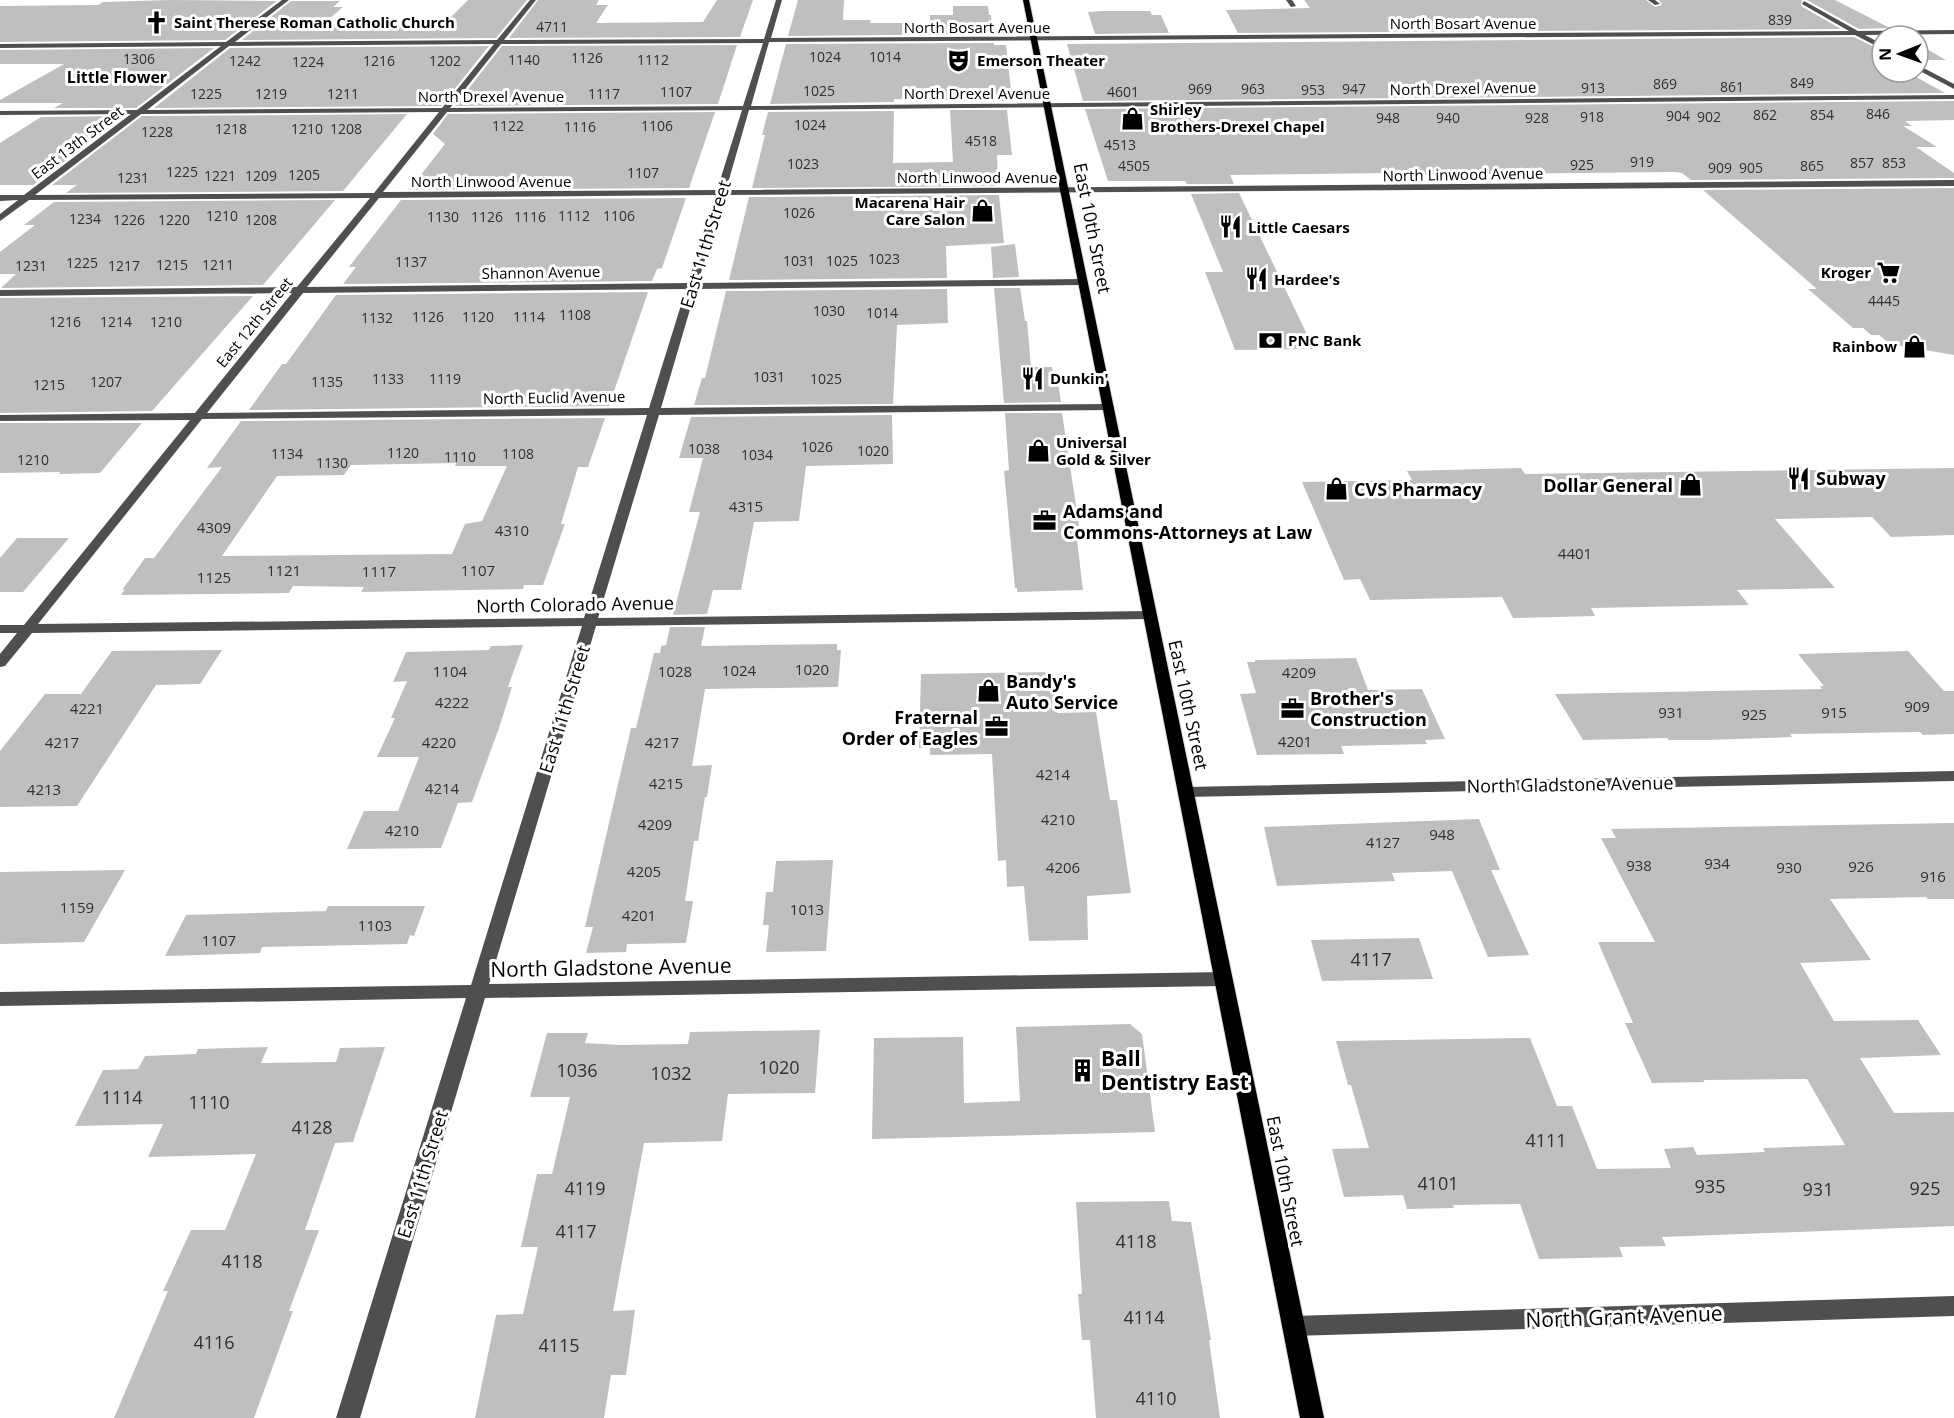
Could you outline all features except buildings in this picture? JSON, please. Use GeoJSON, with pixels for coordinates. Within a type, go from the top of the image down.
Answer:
{"type":"FeatureCollection","features":[{"type":"Feature","properties":{"kind":"main road","name":"East 10th Street"},"geometry":{"type":"LineString","coordinates":[[1026,0],[1312,1418]]}},
{"type":"Feature","properties":{"kind":"street","name":"East 13th Street"},"geometry":{"type":"LineString","coordinates":[[0,218],[286,0]]}},
{"type":"Feature","properties":{"kind":"street","name":"East 12th Street"},"geometry":{"type":"LineString","coordinates":[[0,663],[532,0]]}},
{"type":"Feature","properties":{"kind":"street","name":"East 11th Street"},"geometry":{"type":"LineString","coordinates":[[348,1418],[779,0]]}},
{"type":"Feature","properties":{"kind":"street"},"geometry":{"type":"LineString","coordinates":[[1804,3],[1870,40]]}},
{"type":"Feature","properties":{"kind":"street","name":"North Bosart Avenue"},"geometry":{"type":"LineString","coordinates":[[0,46],[1954,32]]}},
{"type":"Feature","properties":{"kind":"street"},"geometry":{"type":"LineString","coordinates":[[1930,74],[1954,87]]}},
{"type":"Feature","properties":{"kind":"street","name":"North Drexel Avenue"},"geometry":{"type":"LineString","coordinates":[[0,113],[1954,97]]}},
{"type":"Feature","properties":{"kind":"street","name":"North Linwood Avenue"},"geometry":{"type":"LineString","coordinates":[[0,198],[1954,183]]}},
{"type":"Feature","properties":{"kind":"street","name":"Shannon Avenue"},"geometry":{"type":"LineString","coordinates":[[0,292],[1083,282]]}},
{"type":"Feature","properties":{"kind":"street","name":"North Euclid Avenue"},"geometry":{"type":"LineString","coordinates":[[0,418],[1108,407]]}},
{"type":"Feature","properties":{"kind":"street","name":"North Colorado Avenue"},"geometry":{"type":"LineString","coordinates":[[0,629],[1150,615]]}},
{"type":"Feature","properties":{"kind":"street","name":"North Gladstone Avenue"},"geometry":{"type":"LineString","coordinates":[[1186,792],[1954,776]]}},
{"type":"Feature","properties":{"kind":"street","name":"North Gladstone Avenue"},"geometry":{"type":"LineString","coordinates":[[0,999],[1223,979]]}},
{"type":"Feature","properties":{"kind":"street","name":"North Grant Avenue"},"geometry":{"type":"LineString","coordinates":[[1293,1326],[1954,1306]]}},
{"type":"Feature","properties":{"kind":"place","name":"Saint Therese Roman Catholic Church"},"geometry":{"type":"Point","coordinates":[156,22]}},
{"type":"Feature","properties":{"kind":"place","name":"Emerson Theater"},"geometry":{"type":"Point","coordinates":[959,60]}},
{"type":"Feature","properties":{"kind":"place","name":"Shirley Brothers-Drexel Chapel"},"geometry":{"type":"Point","coordinates":[1132,118]}},
{"type":"Feature","properties":{"kind":"place","name":"Macarena Hair Care Salon"},"geometry":{"type":"Point","coordinates":[983,211]}},
{"type":"Feature","properties":{"kind":"place","name":"Little Caesars"},"geometry":{"type":"Point","coordinates":[1230,227]}},
{"type":"Feature","properties":{"kind":"place","name":"Kroger"},"geometry":{"type":"Point","coordinates":[1889,272]}},
{"type":"Feature","properties":{"kind":"place","name":"Hardee's"},"geometry":{"type":"Point","coordinates":[1256,279]}},
{"type":"Feature","properties":{"kind":"place","name":"PNC Bank"},"geometry":{"type":"Point","coordinates":[1270,340]}},
{"type":"Feature","properties":{"kind":"place","name":"Rainbow"},"geometry":{"type":"Point","coordinates":[1915,346]}},
{"type":"Feature","properties":{"kind":"place","name":"Dunkin'"},"geometry":{"type":"Point","coordinates":[1032,378]}},
{"type":"Feature","properties":{"kind":"place","name":"Universal Gold & Silver"},"geometry":{"type":"Point","coordinates":[1038,451]}},
{"type":"Feature","properties":{"kind":"place","name":"Subway"},"geometry":{"type":"Point","coordinates":[1798,478]}},
{"type":"Feature","properties":{"kind":"place","name":"Dollar General"},"geometry":{"type":"Point","coordinates":[1691,485]}},
{"type":"Feature","properties":{"kind":"place","name":"CVS Pharmacy"},"geometry":{"type":"Point","coordinates":[1336,489]}},
{"type":"Feature","properties":{"kind":"place","name":"Adams and Commons-Attorneys at Law"},"geometry":{"type":"Point","coordinates":[1045,521]}},
{"type":"Feature","properties":{"kind":"place","name":"Bandy's Auto Service"},"geometry":{"type":"Point","coordinates":[988,691]}},
{"type":"Feature","properties":{"kind":"place","name":"Brother's Construction"},"geometry":{"type":"Point","coordinates":[1292,708]}},
{"type":"Feature","properties":{"kind":"place","name":"Fraternal Order of Eagles"},"geometry":{"type":"Point","coordinates":[996,727]}},
{"type":"Feature","properties":{"kind":"place","name":"Ball Dentistry East"},"geometry":{"type":"Point","coordinates":[1083,1070]}},
{"type":"Feature","properties":{"kind":"district","name":"Little Flower"},"geometry":{"type":"Point","coordinates":[117,77]}}]}
